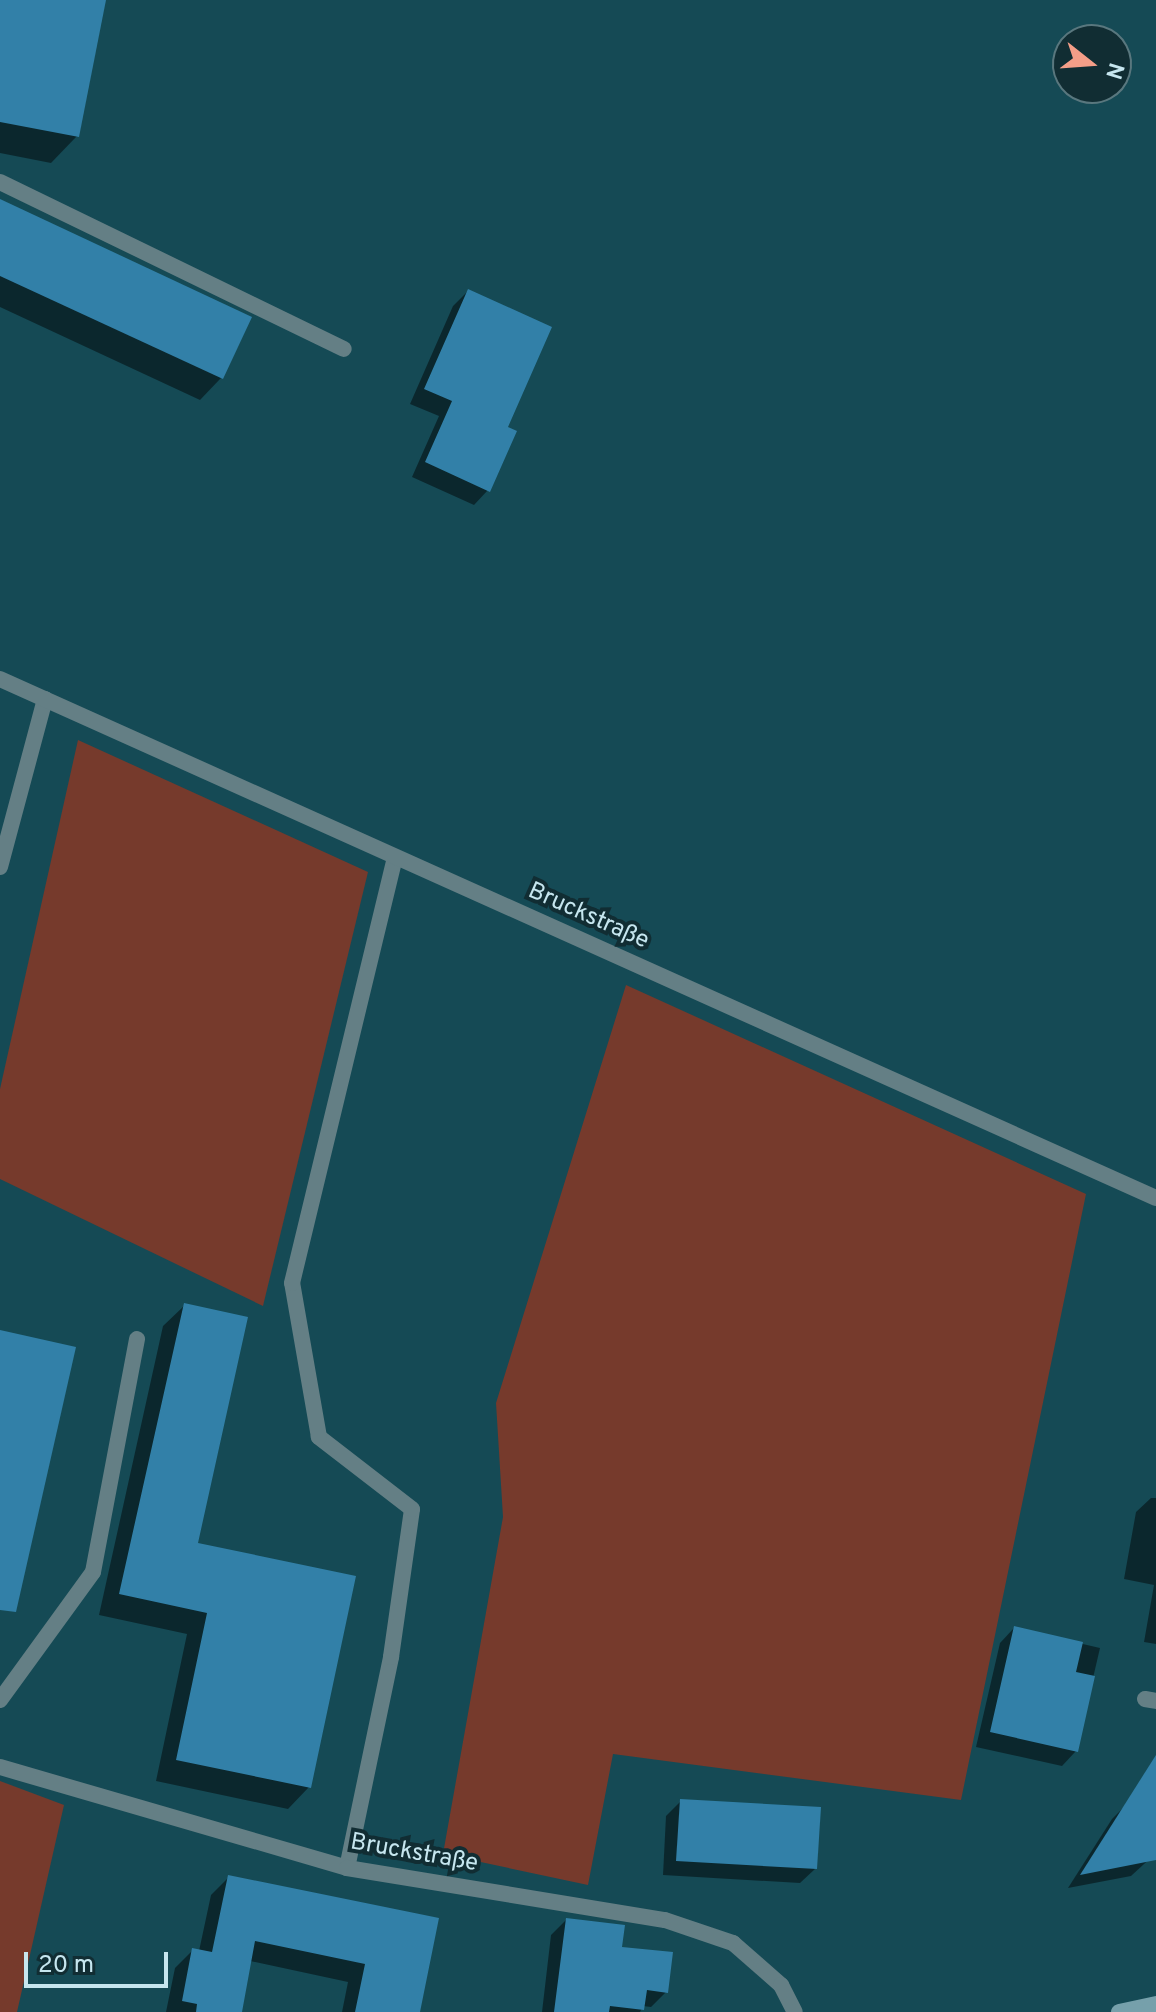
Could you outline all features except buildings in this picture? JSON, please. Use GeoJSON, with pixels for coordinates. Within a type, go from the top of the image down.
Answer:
{"type":"FeatureCollection","features":[{"type":"Feature","properties":{"kind":"street"},"geometry":{"type":"LineString","coordinates":[[0,182],[344,349]]}},
{"type":"Feature","properties":{"kind":"street","name":"Bruckstraße"},"geometry":{"type":"LineString","coordinates":[[0,679],[1156,1198]]}},
{"type":"Feature","properties":{"kind":"street"},"geometry":{"type":"LineString","coordinates":[[0,867],[45,699]]}},
{"type":"Feature","properties":{"kind":"street"},"geometry":{"type":"LineString","coordinates":[[347,1868],[391,1657],[412,1509],[319,1437],[292,1283],[395,857]]}},
{"type":"Feature","properties":{"kind":"street"},"geometry":{"type":"LineString","coordinates":[[0,1700],[93,1572],[137,1339]]}},
{"type":"Feature","properties":{"kind":"street","name":"Bruckstraße"},"geometry":{"type":"LineString","coordinates":[[0,1767],[347,1868],[665,1920],[733,1943],[781,1985],[795,2012]]}},
{"type":"Feature","properties":{"kind":"street"},"geometry":{"type":"LineString","coordinates":[[1119,2012],[1156,2004]]}},
{"type":"Feature","properties":{"kind":"shaded area"},"geometry":{"type":"Polygon","coordinates":[[[78,740],[368,872],[263,1306],[0,1179],[0,1089],[78,740]]]}},
{"type":"Feature","properties":{"kind":"shaded area"},"geometry":{"type":"Polygon","coordinates":[[[626,985],[1086,1194],[961,1800],[613,1754],[588,1885],[443,1854],[503,1517],[496,1403],[626,985]]]}},
{"type":"Feature","properties":{"kind":"shaded area"},"geometry":{"type":"Polygon","coordinates":[[[0,1781],[64,1805],[17,2012],[0,2012],[0,1781]]]}}]}
